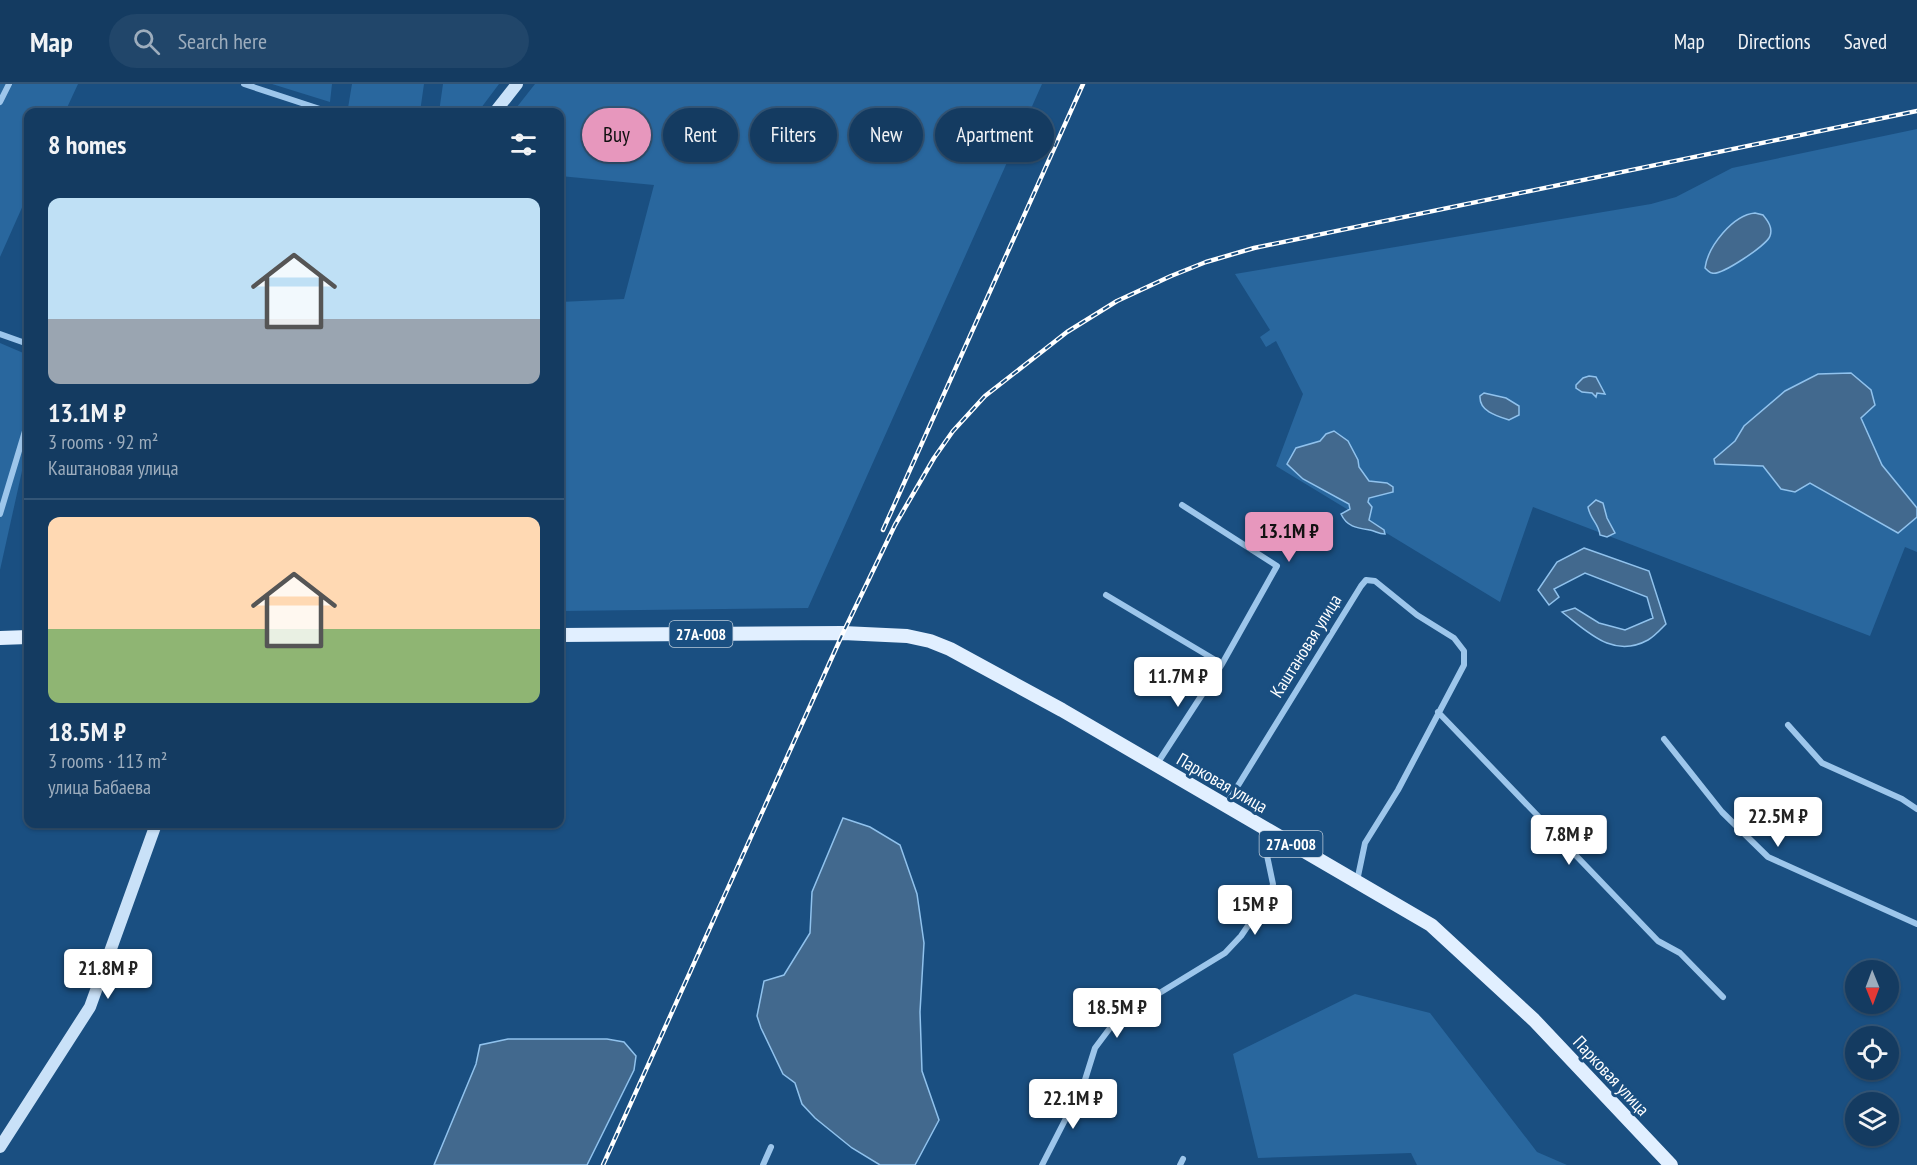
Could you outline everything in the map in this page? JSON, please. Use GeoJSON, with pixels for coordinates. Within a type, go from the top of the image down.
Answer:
{"type":"FeatureCollection","features":[{"type":"Feature","properties":{"kind":"main road"},"geometry":{"type":"LineString","coordinates":[[498,108],[517,84]]}},
{"type":"Feature","properties":{"kind":"main road","name":"Парковая улица"},"geometry":{"type":"LineString","coordinates":[[564,635],[843,633],[907,636],[930,641],[950,649],[1062,710],[1431,925],[1534,1020],[1671,1165]]}},
{"type":"Feature","properties":{"kind":"main road"},"geometry":{"type":"LineString","coordinates":[[0,638],[24,637]]}},
{"type":"Feature","properties":{"kind":"main road"},"geometry":{"type":"LineString","coordinates":[[0,1147],[90,1007],[155,828]]}},
{"type":"Feature","properties":{"kind":"street"},"geometry":{"type":"LineString","coordinates":[[0,102],[9,84]]}},
{"type":"Feature","properties":{"kind":"street"},"geometry":{"type":"LineString","coordinates":[[244,84],[317,108]]}},
{"type":"Feature","properties":{"kind":"street"},"geometry":{"type":"LineString","coordinates":[[0,334],[24,343]]}},
{"type":"Feature","properties":{"kind":"street"},"geometry":{"type":"LineString","coordinates":[[0,514],[24,434]]}},
{"type":"Feature","properties":{"kind":"street"},"geometry":{"type":"LineString","coordinates":[[1155,765],[1222,664],[1277,566],[1182,505]]}},
{"type":"Feature","properties":{"kind":"street","name":"Каштановая улица"},"geometry":{"type":"LineString","coordinates":[[1225,806],[1366,580],[1375,581],[1417,615],[1454,638],[1464,651],[1464,665],[1398,790],[1365,843],[1357,881]]}},
{"type":"Feature","properties":{"kind":"street"},"geometry":{"type":"LineString","coordinates":[[1106,595],[1222,664]]}},
{"type":"Feature","properties":{"kind":"street"},"geometry":{"type":"LineString","coordinates":[[1438,712],[1658,941],[1680,953],[1723,997]]}},
{"type":"Feature","properties":{"kind":"street"},"geometry":{"type":"LineString","coordinates":[[1788,725],[1822,763],[1902,799],[1917,809]]}},
{"type":"Feature","properties":{"kind":"street"},"geometry":{"type":"LineString","coordinates":[[1664,739],[1722,812],[1768,856],[1917,924]]}},
{"type":"Feature","properties":{"kind":"street"},"geometry":{"type":"LineString","coordinates":[[1042,1165],[1084,1083],[1095,1048],[1113,1024],[1225,953],[1241,936],[1271,892],[1273,884],[1261,827]]}},
{"type":"Feature","properties":{"kind":"street"},"geometry":{"type":"LineString","coordinates":[[763,1165],[771,1147]]}},
{"type":"Feature","properties":{"kind":"shaded area"},"geometry":{"type":"Polygon","coordinates":[[[0,84],[78,84],[67,108],[24,108],[24,203],[0,257],[0,84]]]}},
{"type":"Feature","properties":{"kind":"shaded area"},"geometry":{"type":"Polygon","coordinates":[[[272,84],[332,84],[330,102],[272,84]]]}},
{"type":"Feature","properties":{"kind":"shaded area"},"geometry":{"type":"Polygon","coordinates":[[[352,84],[424,84],[421,108],[348,108],[352,84]]]}},
{"type":"Feature","properties":{"kind":"shaded area"},"geometry":{"type":"Polygon","coordinates":[[[443,84],[499,84],[481,108],[440,108],[443,84]]]}},
{"type":"Feature","properties":{"kind":"shaded area"},"geometry":{"type":"Polygon","coordinates":[[[535,84],[1042,84],[1031,108],[935,108],[935,162],[1007,162],[808,608],[564,611],[564,302],[624,299],[654,185],[564,176],[564,108],[516,108],[535,84]]]}},
{"type":"Feature","properties":{"kind":"shaded area"},"geometry":{"type":"Polygon","coordinates":[[[1917,129],[1917,552],[1905,547],[1870,636],[1533,507],[1500,602],[1276,466],[1303,394],[1276,341],[1266,347],[1260,337],[1270,330],[1235,274],[1651,204],[1676,197],[1732,168],[1917,129]]]}},
{"type":"Feature","properties":{"kind":"shaded area"},"geometry":{"type":"Polygon","coordinates":[[[1755,213],[1763,215],[1769,225],[1771,233],[1767,240],[1743,259],[1724,270],[1717,273],[1708,271],[1705,268],[1707,259],[1716,241],[1738,219],[1755,213]]]}},
{"type":"Feature","properties":{"kind":"shaded area"},"geometry":{"type":"Polygon","coordinates":[[[0,343],[24,353],[24,462],[0,570],[0,343]]]}},
{"type":"Feature","properties":{"kind":"shaded area"},"geometry":{"type":"Polygon","coordinates":[[[1851,373],[1871,390],[1875,405],[1861,418],[1882,465],[1917,508],[1917,517],[1898,533],[1810,483],[1795,492],[1781,489],[1763,466],[1715,464],[1714,459],[1735,441],[1744,426],[1785,391],[1818,374],[1851,373]]]}},
{"type":"Feature","properties":{"kind":"shaded area"},"geometry":{"type":"Polygon","coordinates":[[[1596,377],[1605,394],[1597,393],[1596,397],[1592,393],[1582,392],[1576,388],[1583,378],[1596,377]]]}},
{"type":"Feature","properties":{"kind":"shaded area"},"geometry":{"type":"Polygon","coordinates":[[[1484,393],[1506,398],[1519,406],[1519,415],[1509,420],[1489,412],[1480,401],[1480,396],[1484,393]]]}},
{"type":"Feature","properties":{"kind":"shaded area"},"geometry":{"type":"Polygon","coordinates":[[[1334,431],[1348,441],[1358,460],[1359,467],[1369,481],[1387,483],[1393,487],[1393,492],[1369,498],[1368,502],[1372,507],[1369,520],[1384,530],[1385,534],[1349,524],[1341,514],[1350,509],[1349,504],[1303,479],[1287,464],[1296,448],[1320,441],[1326,434],[1334,431]]]}},
{"type":"Feature","properties":{"kind":"shaded area"},"geometry":{"type":"Polygon","coordinates":[[[1596,500],[1603,503],[1607,518],[1615,533],[1607,537],[1600,535],[1589,511],[1588,507],[1596,500]]]}},
{"type":"Feature","properties":{"kind":"shaded area"},"geometry":{"type":"Polygon","coordinates":[[[1584,548],[1649,571],[1666,624],[1653,637],[1635,645],[1612,645],[1591,635],[1562,612],[1575,608],[1599,623],[1625,630],[1653,618],[1647,597],[1585,573],[1554,589],[1559,597],[1549,605],[1538,590],[1557,562],[1584,548]]]}},
{"type":"Feature","properties":{"kind":"shaded area"},"geometry":{"type":"Polygon","coordinates":[[[843,818],[870,827],[900,845],[917,894],[924,943],[920,1012],[922,1071],[939,1120],[915,1165],[880,1165],[852,1148],[815,1118],[802,1104],[795,1083],[783,1074],[757,1016],[764,981],[784,975],[810,933],[812,892],[843,818]]]}},
{"type":"Feature","properties":{"kind":"shaded area"},"geometry":{"type":"Polygon","coordinates":[[[1355,994],[1430,1013],[1537,1152],[1567,1165],[1417,1165],[1411,1153],[1258,1158],[1233,1054],[1355,994]]]}},
{"type":"Feature","properties":{"kind":"shaded area"},"geometry":{"type":"Polygon","coordinates":[[[508,1039],[607,1039],[624,1042],[636,1056],[634,1070],[587,1165],[434,1165],[476,1064],[480,1045],[508,1039]]]}},
{"type":"Feature","properties":{"kind":"railway"},"geometry":{"type":"LineString","coordinates":[[883,530],[1083,84]]}},
{"type":"Feature","properties":{"kind":"railway"},"geometry":{"type":"LineString","coordinates":[[603,1165],[843,633],[895,525],[934,458],[953,431],[985,396],[1067,332],[1117,301],[1206,262],[1254,248],[1917,111]]}}]}
